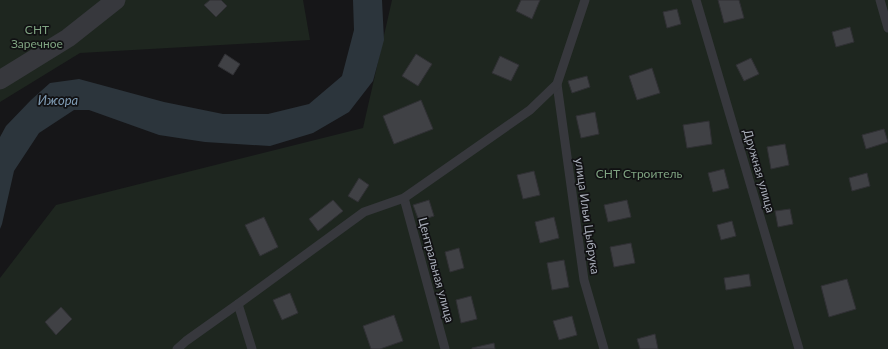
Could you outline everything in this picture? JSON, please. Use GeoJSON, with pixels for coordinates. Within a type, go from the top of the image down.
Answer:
{"type":"FeatureCollection","features":[{"type":"Feature","properties":{"kind":"street"},"geometry":{"type":"LineString","coordinates":[[0,80],[68,38],[116,0]]}},
{"type":"Feature","properties":{"kind":"lane"},"geometry":{"type":"LineString","coordinates":[[177,349],[364,212],[404,198],[530,110],[557,84],[585,0]]}},
{"type":"Feature","properties":{"kind":"lane","name":"Дружная улица"},"geometry":{"type":"LineString","coordinates":[[696,0],[799,349]]}},
{"type":"Feature","properties":{"kind":"lane"},"geometry":{"type":"LineString","coordinates":[[880,0],[888,28]]}},
{"type":"Feature","properties":{"kind":"lane","name":"улица Ильи Цыбрука"},"geometry":{"type":"LineString","coordinates":[[557,84],[584,280],[604,349]]}},
{"type":"Feature","properties":{"kind":"lane","name":"Центральная улица"},"geometry":{"type":"LineString","coordinates":[[404,198],[445,349]]}},
{"type":"Feature","properties":{"kind":"lane"},"geometry":{"type":"LineString","coordinates":[[238,304],[252,349]]}},
{"type":"Feature","properties":{"kind":"green space","name":"СНТ Заречное"},"geometry":{"type":"Polygon","coordinates":[[[0,0],[303,0],[310,40],[80,53],[0,102],[0,0]]]}},
{"type":"Feature","properties":{"kind":"green space","name":"СНТ Строитель"},"geometry":{"type":"Polygon","coordinates":[[[392,0],[888,0],[888,349],[0,349],[0,278],[56,205],[363,128],[392,0]]]}},
{"type":"Feature","properties":{"kind":"water","name":"Ижора"},"geometry":{"type":"Polygon","coordinates":[[[353,0],[382,0],[384,40],[373,81],[349,112],[313,133],[270,146],[205,142],[159,135],[89,110],[74,110],[39,133],[14,171],[0,229],[0,137],[6,126],[50,83],[79,79],[164,102],[223,114],[268,114],[309,104],[342,76],[354,30],[353,0]]]}},
{"type":"Feature","properties":{"kind":"building"},"geometry":{"type":"Polygon","coordinates":[[[210,0],[221,0],[227,6],[216,17],[204,5],[210,0]]]}},
{"type":"Feature","properties":{"kind":"building"},"geometry":{"type":"Polygon","coordinates":[[[521,0],[540,0],[532,19],[516,11],[521,0]]]}},
{"type":"Feature","properties":{"kind":"building"},"geometry":{"type":"Polygon","coordinates":[[[718,0],[739,0],[744,18],[724,23],[718,0]]]}},
{"type":"Feature","properties":{"kind":"building"},"geometry":{"type":"Polygon","coordinates":[[[677,9],[681,24],[667,28],[663,12],[677,9]]]}},
{"type":"Feature","properties":{"kind":"building"},"geometry":{"type":"Polygon","coordinates":[[[850,27],[854,42],[836,47],[832,32],[850,27]]]}},
{"type":"Feature","properties":{"kind":"building"},"geometry":{"type":"Polygon","coordinates":[[[225,54],[240,64],[233,75],[218,66],[225,54]]]}},
{"type":"Feature","properties":{"kind":"building"},"geometry":{"type":"Polygon","coordinates":[[[416,54],[432,64],[418,86],[402,76],[416,54]]]}},
{"type":"Feature","properties":{"kind":"building"},"geometry":{"type":"Polygon","coordinates":[[[500,56],[519,65],[511,81],[492,73],[500,56]]]}},
{"type":"Feature","properties":{"kind":"building"},"geometry":{"type":"Polygon","coordinates":[[[751,58],[759,74],[744,81],[736,65],[751,58]]]}},
{"type":"Feature","properties":{"kind":"building"},"geometry":{"type":"Polygon","coordinates":[[[652,68],[660,93],[637,100],[629,76],[652,68]]]}},
{"type":"Feature","properties":{"kind":"building"},"geometry":{"type":"Polygon","coordinates":[[[587,76],[590,87],[572,93],[568,81],[587,76]]]}},
{"type":"Feature","properties":{"kind":"building"},"geometry":{"type":"Polygon","coordinates":[[[421,100],[433,129],[394,144],[383,116],[421,100]]]}},
{"type":"Feature","properties":{"kind":"building"},"geometry":{"type":"Polygon","coordinates":[[[595,112],[599,134],[581,138],[576,116],[595,112]]]}},
{"type":"Feature","properties":{"kind":"building"},"geometry":{"type":"Polygon","coordinates":[[[709,121],[712,144],[687,148],[683,125],[709,121]]]}},
{"type":"Feature","properties":{"kind":"building"},"geometry":{"type":"Polygon","coordinates":[[[884,129],[888,142],[866,149],[862,135],[884,129]]]}},
{"type":"Feature","properties":{"kind":"building"},"geometry":{"type":"Polygon","coordinates":[[[785,144],[789,165],[771,169],[767,147],[785,144]]]}},
{"type":"Feature","properties":{"kind":"building"},"geometry":{"type":"Polygon","coordinates":[[[724,169],[729,188],[713,192],[708,173],[724,169]]]}},
{"type":"Feature","properties":{"kind":"building"},"geometry":{"type":"Polygon","coordinates":[[[534,171],[540,195],[523,199],[517,175],[534,171]]]}},
{"type":"Feature","properties":{"kind":"building"},"geometry":{"type":"Polygon","coordinates":[[[867,173],[870,186],[852,191],[849,178],[867,173]]]}},
{"type":"Feature","properties":{"kind":"building"},"geometry":{"type":"Polygon","coordinates":[[[359,178],[369,185],[358,202],[348,196],[359,178]]]}},
{"type":"Feature","properties":{"kind":"building"},"geometry":{"type":"Polygon","coordinates":[[[333,200],[343,211],[318,231],[309,219],[333,200]]]}},
{"type":"Feature","properties":{"kind":"building"},"geometry":{"type":"Polygon","coordinates":[[[429,200],[434,216],[419,221],[413,205],[429,200]]]}},
{"type":"Feature","properties":{"kind":"building"},"geometry":{"type":"Polygon","coordinates":[[[627,200],[631,217],[608,222],[604,205],[627,200]]]}},
{"type":"Feature","properties":{"kind":"building"},"geometry":{"type":"Polygon","coordinates":[[[790,209],[793,224],[778,227],[775,211],[790,209]]]}},
{"type":"Feature","properties":{"kind":"building"},"geometry":{"type":"Polygon","coordinates":[[[264,217],[278,247],[260,256],[245,225],[264,217]]]}},
{"type":"Feature","properties":{"kind":"building"},"geometry":{"type":"Polygon","coordinates":[[[554,217],[559,238],[540,243],[535,222],[554,217]]]}},
{"type":"Feature","properties":{"kind":"building"},"geometry":{"type":"Polygon","coordinates":[[[732,221],[736,236],[721,240],[717,225],[732,221]]]}},
{"type":"Feature","properties":{"kind":"building"},"geometry":{"type":"Polygon","coordinates":[[[631,243],[635,263],[614,267],[610,247],[631,243]]]}},
{"type":"Feature","properties":{"kind":"building"},"geometry":{"type":"Polygon","coordinates":[[[459,248],[464,268],[450,272],[445,252],[459,248]]]}},
{"type":"Feature","properties":{"kind":"building"},"geometry":{"type":"Polygon","coordinates":[[[564,260],[569,287],[552,290],[547,263],[564,260]]]}},
{"type":"Feature","properties":{"kind":"building"},"geometry":{"type":"Polygon","coordinates":[[[749,274],[751,286],[726,290],[724,278],[749,274]]]}},
{"type":"Feature","properties":{"kind":"building"},"geometry":{"type":"Polygon","coordinates":[[[847,279],[856,309],[829,317],[821,286],[847,279]]]}},
{"type":"Feature","properties":{"kind":"building"},"geometry":{"type":"Polygon","coordinates":[[[290,293],[298,313],[282,320],[273,300],[290,293]]]}},
{"type":"Feature","properties":{"kind":"building"},"geometry":{"type":"Polygon","coordinates":[[[471,296],[477,319],[461,323],[456,300],[471,296]]]}},
{"type":"Feature","properties":{"kind":"building"},"geometry":{"type":"Polygon","coordinates":[[[61,307],[72,319],[56,335],[45,322],[61,307]]]}},
{"type":"Feature","properties":{"kind":"building"},"geometry":{"type":"Polygon","coordinates":[[[394,315],[403,341],[380,349],[371,349],[363,326],[394,315]]]}},
{"type":"Feature","properties":{"kind":"building"},"geometry":{"type":"Polygon","coordinates":[[[572,316],[577,335],[559,340],[553,321],[572,316]]]}},
{"type":"Feature","properties":{"kind":"building"},"geometry":{"type":"Polygon","coordinates":[[[655,334],[658,349],[640,349],[637,339],[655,334]]]}},
{"type":"Feature","properties":{"kind":"building"},"geometry":{"type":"Polygon","coordinates":[[[494,343],[495,349],[472,349],[472,348],[494,343]]]}}]}
